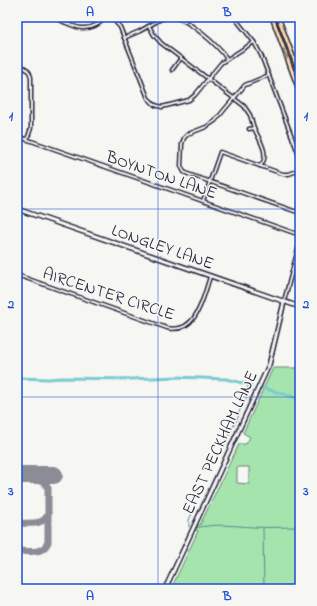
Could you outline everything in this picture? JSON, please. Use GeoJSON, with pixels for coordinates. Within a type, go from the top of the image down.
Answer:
{"type":"FeatureCollection","features":[{"type":"Feature","properties":{"kind":"main road"},"geometry":{"type":"LineString","coordinates":[[272,17],[300,93]]}},
{"type":"Feature","properties":{"kind":"main road"},"geometry":{"type":"LineString","coordinates":[[278,17],[300,75]]}},
{"type":"Feature","properties":{"kind":"street"},"geometry":{"type":"LineString","coordinates":[[54,17],[74,27],[88,28],[100,24],[106,17]]}},
{"type":"Feature","properties":{"kind":"street"},"geometry":{"type":"LineString","coordinates":[[64,22],[67,17]]}},
{"type":"Feature","properties":{"kind":"street"},"geometry":{"type":"LineString","coordinates":[[111,17],[118,24],[148,98],[155,105],[165,106],[189,100],[196,95],[218,66],[254,42]]}},
{"type":"Feature","properties":{"kind":"street"},"geometry":{"type":"LineString","coordinates":[[124,38],[161,19],[169,17]]}},
{"type":"Feature","properties":{"kind":"street"},"geometry":{"type":"LineString","coordinates":[[173,17],[184,21],[216,45],[227,59]]}},
{"type":"Feature","properties":{"kind":"street"},"geometry":{"type":"LineString","coordinates":[[234,17],[254,42],[261,55],[300,158]]}},
{"type":"Feature","properties":{"kind":"street"},"geometry":{"type":"LineString","coordinates":[[149,26],[158,40],[247,109],[265,154],[264,161],[260,166]]}},
{"type":"Feature","properties":{"kind":"street"},"geometry":{"type":"LineString","coordinates":[[172,70],[181,58]]}},
{"type":"Feature","properties":{"kind":"street"},"geometry":{"type":"LineString","coordinates":[[17,66],[28,70],[31,76],[31,128],[27,140]]}},
{"type":"Feature","properties":{"kind":"street"},"geometry":{"type":"LineString","coordinates":[[269,75],[245,85],[211,124],[188,134],[184,138],[182,144],[180,163],[182,170],[188,174],[300,213]]}},
{"type":"Feature","properties":{"kind":"street"},"geometry":{"type":"LineString","coordinates":[[249,130],[254,128]]}},
{"type":"Feature","properties":{"kind":"street","name":"BOYNTON LANE"},"geometry":{"type":"LineString","coordinates":[[17,136],[300,235]]}},
{"type":"Feature","properties":{"kind":"street"},"geometry":{"type":"LineString","coordinates":[[203,201],[220,152],[283,174],[289,174],[300,170]]}},
{"type":"Feature","properties":{"kind":"street","name":"LONGLEY LANE"},"geometry":{"type":"LineString","coordinates":[[17,209],[300,307]]}},
{"type":"Feature","properties":{"kind":"street"},"geometry":{"type":"LineString","coordinates":[[284,302],[300,242]]}},
{"type":"Feature","properties":{"kind":"street","name":"AIRCENTER CIRCLE"},"geometry":{"type":"LineString","coordinates":[[17,275],[167,328],[175,329],[186,326],[195,318],[210,276]]}},
{"type":"Feature","properties":{"kind":"street","name":"EAST PECKHAM LANE"},"geometry":{"type":"LineString","coordinates":[[165,589],[270,361],[284,302]]}},
{"type":"Feature","properties":{"kind":"green space"},"geometry":{"type":"Polygon","coordinates":[[[273,368],[300,368],[300,589],[171,589],[198,531],[195,530],[196,526],[200,525],[239,444],[246,444],[250,437],[243,433],[273,368]],[[237,467],[237,483],[249,484],[249,467],[237,467]]]}},
{"type":"Feature","properties":{"kind":"waterway"},"geometry":{"type":"LineString","coordinates":[[17,378],[131,379],[176,377],[226,379],[251,385]]}},
{"type":"Feature","properties":{"kind":"waterway"},"geometry":{"type":"LineString","coordinates":[[225,443],[247,397],[248,383]]}},
{"type":"Feature","properties":{"kind":"waterway"},"geometry":{"type":"LineString","coordinates":[[263,388],[300,399]]}},
{"type":"Feature","properties":{"kind":"waterway"},"geometry":{"type":"LineString","coordinates":[[189,527],[189,520],[195,507]]}},
{"type":"Feature","properties":{"kind":"waterway"},"geometry":{"type":"LineString","coordinates":[[196,528],[217,525],[300,527]]}},
{"type":"Feature","properties":{"kind":"waterway"},"geometry":{"type":"LineString","coordinates":[[263,528],[264,589]]}},
{"type":"Feature","properties":{"kind":"taxiway"},"geometry":{"type":"LineString","coordinates":[[17,551],[39,551],[43,549],[48,542],[48,488],[42,479],[30,475]]}},
{"type":"Feature","properties":{"kind":"taxiway"},"geometry":{"type":"LineString","coordinates":[[17,523],[39,522],[46,518],[48,514]]}},
{"type":"Feature","properties":{"kind":"runway"},"geometry":{"type":"LineString","coordinates":[[17,475],[54,475]]}}]}
